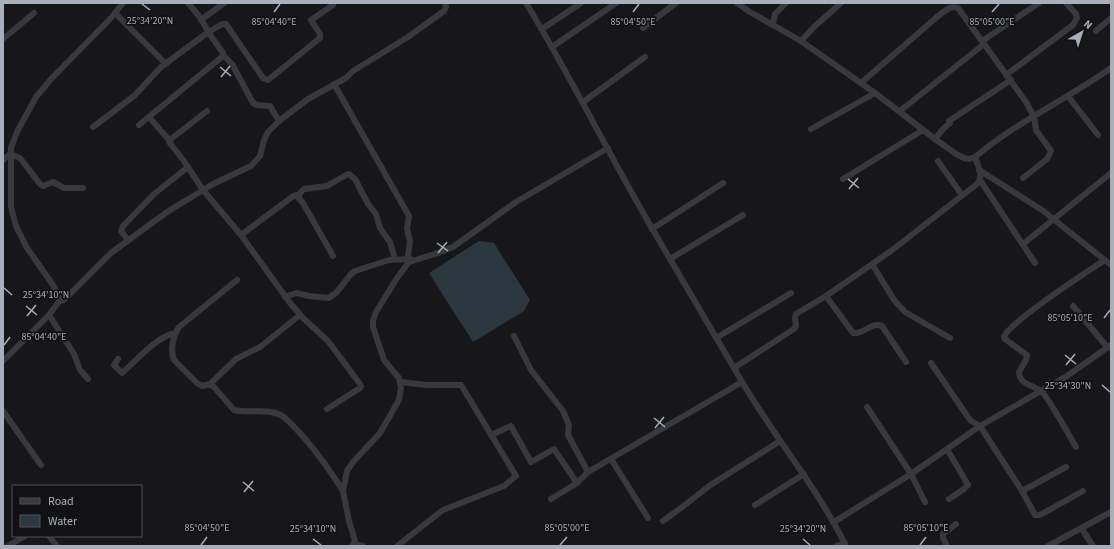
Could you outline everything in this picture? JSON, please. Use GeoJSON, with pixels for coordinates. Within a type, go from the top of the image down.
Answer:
{"type":"FeatureCollection","features":[{"type":"Feature","properties":{"kind":"street"},"geometry":{"type":"LineString","coordinates":[[60,302],[60,298],[53,285],[27,248],[16,226],[11,207],[10,154],[14,139],[36,97],[123,3]]}},
{"type":"Feature","properties":{"kind":"street"},"geometry":{"type":"LineString","coordinates":[[188,3],[201,20],[223,55],[232,64],[253,103],[257,105],[270,106],[279,121]]}},
{"type":"Feature","properties":{"kind":"street"},"geometry":{"type":"LineString","coordinates":[[201,20],[224,3]]}},
{"type":"Feature","properties":{"kind":"street"},"geometry":{"type":"LineString","coordinates":[[3,361],[60,302],[64,300],[111,253],[167,212],[213,184],[241,172],[255,162],[262,151],[266,136],[279,121],[316,93],[343,79],[353,71],[408,37],[444,10],[446,7],[445,3]]}},
{"type":"Feature","properties":{"kind":"street"},"geometry":{"type":"LineString","coordinates":[[526,3],[542,28],[652,229],[742,382],[780,441],[804,474],[846,544],[836,546]]}},
{"type":"Feature","properties":{"kind":"street"},"geometry":{"type":"LineString","coordinates":[[542,28],[581,3]]}},
{"type":"Feature","properties":{"kind":"street"},"geometry":{"type":"LineString","coordinates":[[552,47],[616,3]]}},
{"type":"Feature","properties":{"kind":"street"},"geometry":{"type":"LineString","coordinates":[[643,28],[676,3]]}},
{"type":"Feature","properties":{"kind":"street"},"geometry":{"type":"LineString","coordinates":[[738,3],[750,12],[801,41],[900,111],[935,139],[964,158],[969,159],[975,157],[1011,130],[1111,68]]}},
{"type":"Feature","properties":{"kind":"street"},"geometry":{"type":"LineString","coordinates":[[773,24],[775,14],[786,3]]}},
{"type":"Feature","properties":{"kind":"street"},"geometry":{"type":"LineString","coordinates":[[801,41],[815,26],[841,3]]}},
{"type":"Feature","properties":{"kind":"street"},"geometry":{"type":"LineString","coordinates":[[900,111],[983,42],[1039,3]]}},
{"type":"Feature","properties":{"kind":"street"},"geometry":{"type":"LineString","coordinates":[[1006,75],[1073,25],[1077,18],[1076,14],[1068,4]]}},
{"type":"Feature","properties":{"kind":"street"},"geometry":{"type":"LineString","coordinates":[[93,127],[128,101],[166,64],[208,32],[222,24],[226,24],[263,78],[268,80],[274,77],[320,38],[320,34],[311,20],[333,5]]}},
{"type":"Feature","properties":{"kind":"street"},"geometry":{"type":"LineString","coordinates":[[861,83],[938,16],[955,5],[1026,102],[1034,117],[1036,130],[1050,148],[1051,154],[1047,159],[1023,178]]}},
{"type":"Feature","properties":{"kind":"street"},"geometry":{"type":"LineString","coordinates":[[3,39],[34,13]]}},
{"type":"Feature","properties":{"kind":"street"},"geometry":{"type":"LineString","coordinates":[[115,13],[166,64]]}},
{"type":"Feature","properties":{"kind":"street"},"geometry":{"type":"LineString","coordinates":[[1096,31],[1111,18]]}},
{"type":"Feature","properties":{"kind":"street"},"geometry":{"type":"LineString","coordinates":[[139,125],[223,55]]}},
{"type":"Feature","properties":{"kind":"street"},"geometry":{"type":"LineString","coordinates":[[583,102],[645,57]]}},
{"type":"Feature","properties":{"kind":"street"},"geometry":{"type":"LineString","coordinates":[[935,139],[950,122],[1010,80]]}},
{"type":"Feature","properties":{"kind":"street"},"geometry":{"type":"LineString","coordinates":[[334,84],[409,216],[407,228],[410,241],[408,254],[411,260]]}},
{"type":"Feature","properties":{"kind":"street"},"geometry":{"type":"LineString","coordinates":[[811,129],[875,93]]}},
{"type":"Feature","properties":{"kind":"street"},"geometry":{"type":"LineString","coordinates":[[1068,96],[1098,135]]}},
{"type":"Feature","properties":{"kind":"street"},"geometry":{"type":"LineString","coordinates":[[170,141],[207,112]]}},
{"type":"Feature","properties":{"kind":"street"},"geometry":{"type":"LineString","coordinates":[[149,117],[170,141],[172,147],[188,167],[203,190],[241,235],[285,297],[300,315],[328,341],[361,386],[327,409]]}},
{"type":"Feature","properties":{"kind":"street"},"geometry":{"type":"LineString","coordinates":[[843,179],[924,130]]}},
{"type":"Feature","properties":{"kind":"street"},"geometry":{"type":"LineString","coordinates":[[285,297],[296,293],[329,298],[337,292],[351,274],[384,261],[395,259],[411,260],[435,254],[453,247],[516,202],[608,148]]}},
{"type":"Feature","properties":{"kind":"street"},"geometry":{"type":"LineString","coordinates":[[3,160],[10,154]]}},
{"type":"Feature","properties":{"kind":"street"},"geometry":{"type":"LineString","coordinates":[[10,154],[20,158],[43,186],[53,182],[64,188],[83,188]]}},
{"type":"Feature","properties":{"kind":"street"},"geometry":{"type":"LineString","coordinates":[[975,157],[980,170],[980,180],[1035,263]]}},
{"type":"Feature","properties":{"kind":"street"},"geometry":{"type":"LineString","coordinates":[[938,161],[962,195]]}},
{"type":"Feature","properties":{"kind":"street"},"geometry":{"type":"LineString","coordinates":[[128,240],[121,232],[123,226],[154,194],[188,167]]}},
{"type":"Feature","properties":{"kind":"street"},"geometry":{"type":"LineString","coordinates":[[980,170],[1054,220],[1111,264]]}},
{"type":"Feature","properties":{"kind":"street"},"geometry":{"type":"LineString","coordinates":[[1023,244],[1111,173]]}},
{"type":"Feature","properties":{"kind":"street"},"geometry":{"type":"LineString","coordinates":[[299,198],[300,193],[304,189],[324,187],[346,175],[352,176],[357,182],[368,204],[376,214],[380,228],[390,242],[395,259]]}},
{"type":"Feature","properties":{"kind":"street"},"geometry":{"type":"LineString","coordinates":[[734,368],[794,329],[796,326],[796,314],[826,296],[922,228],[980,180]]}},
{"type":"Feature","properties":{"kind":"street"},"geometry":{"type":"LineString","coordinates":[[652,229],[723,182]]}},
{"type":"Feature","properties":{"kind":"street"},"geometry":{"type":"LineString","coordinates":[[241,235],[292,197],[296,196],[299,198],[333,256]]}},
{"type":"Feature","properties":{"kind":"street"},"geometry":{"type":"LineString","coordinates":[[670,259],[743,215]]}},
{"type":"Feature","properties":{"kind":"street"},"geometry":{"type":"LineString","coordinates":[[343,491],[345,478],[350,466],[380,433],[397,406],[400,394],[400,382],[398,376],[383,357],[373,326],[373,320],[376,312],[403,268],[411,260]]}},
{"type":"Feature","properties":{"kind":"street"},"geometry":{"type":"LineString","coordinates":[[1076,447],[1042,391],[1026,384],[1020,378],[1019,372],[1026,360],[1026,355],[1005,339],[1004,336],[1034,309],[1105,260]]}},
{"type":"Feature","properties":{"kind":"street"},"geometry":{"type":"LineString","coordinates":[[872,264],[894,300],[905,312],[950,338]]}},
{"type":"Feature","properties":{"kind":"street"},"geometry":{"type":"LineString","coordinates":[[237,280],[182,324],[175,333],[172,355],[174,360],[197,383],[202,386],[209,384],[236,359],[260,347],[300,315]]}},
{"type":"Feature","properties":{"kind":"street"},"geometry":{"type":"LineString","coordinates":[[716,338],[791,293]]}},
{"type":"Feature","properties":{"kind":"street"},"geometry":{"type":"LineString","coordinates":[[826,296],[853,333],[862,332],[878,324],[882,326],[906,362]]}},
{"type":"Feature","properties":{"kind":"street"},"geometry":{"type":"LineString","coordinates":[[834,522],[911,474],[980,426],[1067,376],[1109,346],[1073,306]]}},
{"type":"Feature","properties":{"kind":"street"},"geometry":{"type":"LineString","coordinates":[[49,315],[74,354],[80,370],[88,379]]}},
{"type":"Feature","properties":{"kind":"street"},"geometry":{"type":"LineString","coordinates":[[118,359],[114,365],[122,373],[138,357],[160,340],[175,333]]}},
{"type":"Feature","properties":{"kind":"street"},"geometry":{"type":"LineString","coordinates":[[514,336],[534,373],[563,411],[569,423],[568,435],[588,472]]}},
{"type":"Feature","properties":{"kind":"street"},"geometry":{"type":"LineString","coordinates":[[931,363],[971,421],[980,426],[1022,491],[1035,515],[1038,516],[1083,491]]}},
{"type":"Feature","properties":{"kind":"street"},"geometry":{"type":"LineString","coordinates":[[397,546],[443,510],[504,486],[516,476],[461,385],[427,385],[400,382]]}},
{"type":"Feature","properties":{"kind":"street"},"geometry":{"type":"LineString","coordinates":[[552,499],[577,483],[588,472],[742,382]]}},
{"type":"Feature","properties":{"kind":"street"},"geometry":{"type":"LineString","coordinates":[[209,384],[214,387],[234,410],[279,414],[284,417],[308,441],[334,475],[343,491],[355,541],[353,545],[363,546]]}},
{"type":"Feature","properties":{"kind":"street"},"geometry":{"type":"LineString","coordinates":[[867,407],[911,474],[925,502]]}},
{"type":"Feature","properties":{"kind":"street"},"geometry":{"type":"LineString","coordinates":[[3,411],[41,465]]}},
{"type":"Feature","properties":{"kind":"street"},"geometry":{"type":"LineString","coordinates":[[491,435],[512,426],[531,462],[554,449],[577,483]]}},
{"type":"Feature","properties":{"kind":"street"},"geometry":{"type":"LineString","coordinates":[[663,521],[709,486],[780,441]]}},
{"type":"Feature","properties":{"kind":"street"},"geometry":{"type":"LineString","coordinates":[[947,449],[968,485],[949,500]]}},
{"type":"Feature","properties":{"kind":"street"},"geometry":{"type":"LineString","coordinates":[[611,459],[648,518]]}},
{"type":"Feature","properties":{"kind":"street"},"geometry":{"type":"LineString","coordinates":[[1022,491],[1066,467]]}},
{"type":"Feature","properties":{"kind":"street"},"geometry":{"type":"LineString","coordinates":[[755,505],[804,474]]}},
{"type":"Feature","properties":{"kind":"street"},"geometry":{"type":"LineString","coordinates":[[1048,546],[1111,512]]}},
{"type":"Feature","properties":{"kind":"street"},"geometry":{"type":"LineString","coordinates":[[947,546],[943,538],[943,534],[956,524]]}},
{"type":"Feature","properties":{"kind":"street"},"geometry":{"type":"LineString","coordinates":[[1082,529],[1093,546]]}},
{"type":"Feature","properties":{"kind":"street"},"geometry":{"type":"LineString","coordinates":[[8,546],[23,537]]}},
{"type":"Feature","properties":{"kind":"street"},"geometry":{"type":"LineString","coordinates":[[50,537],[56,546]]}},
{"type":"Feature","properties":{"kind":"water"},"geometry":{"type":"Polygon","coordinates":[[[479,241],[494,243],[530,300],[524,311],[473,342],[429,273],[479,241]]]}}]}
